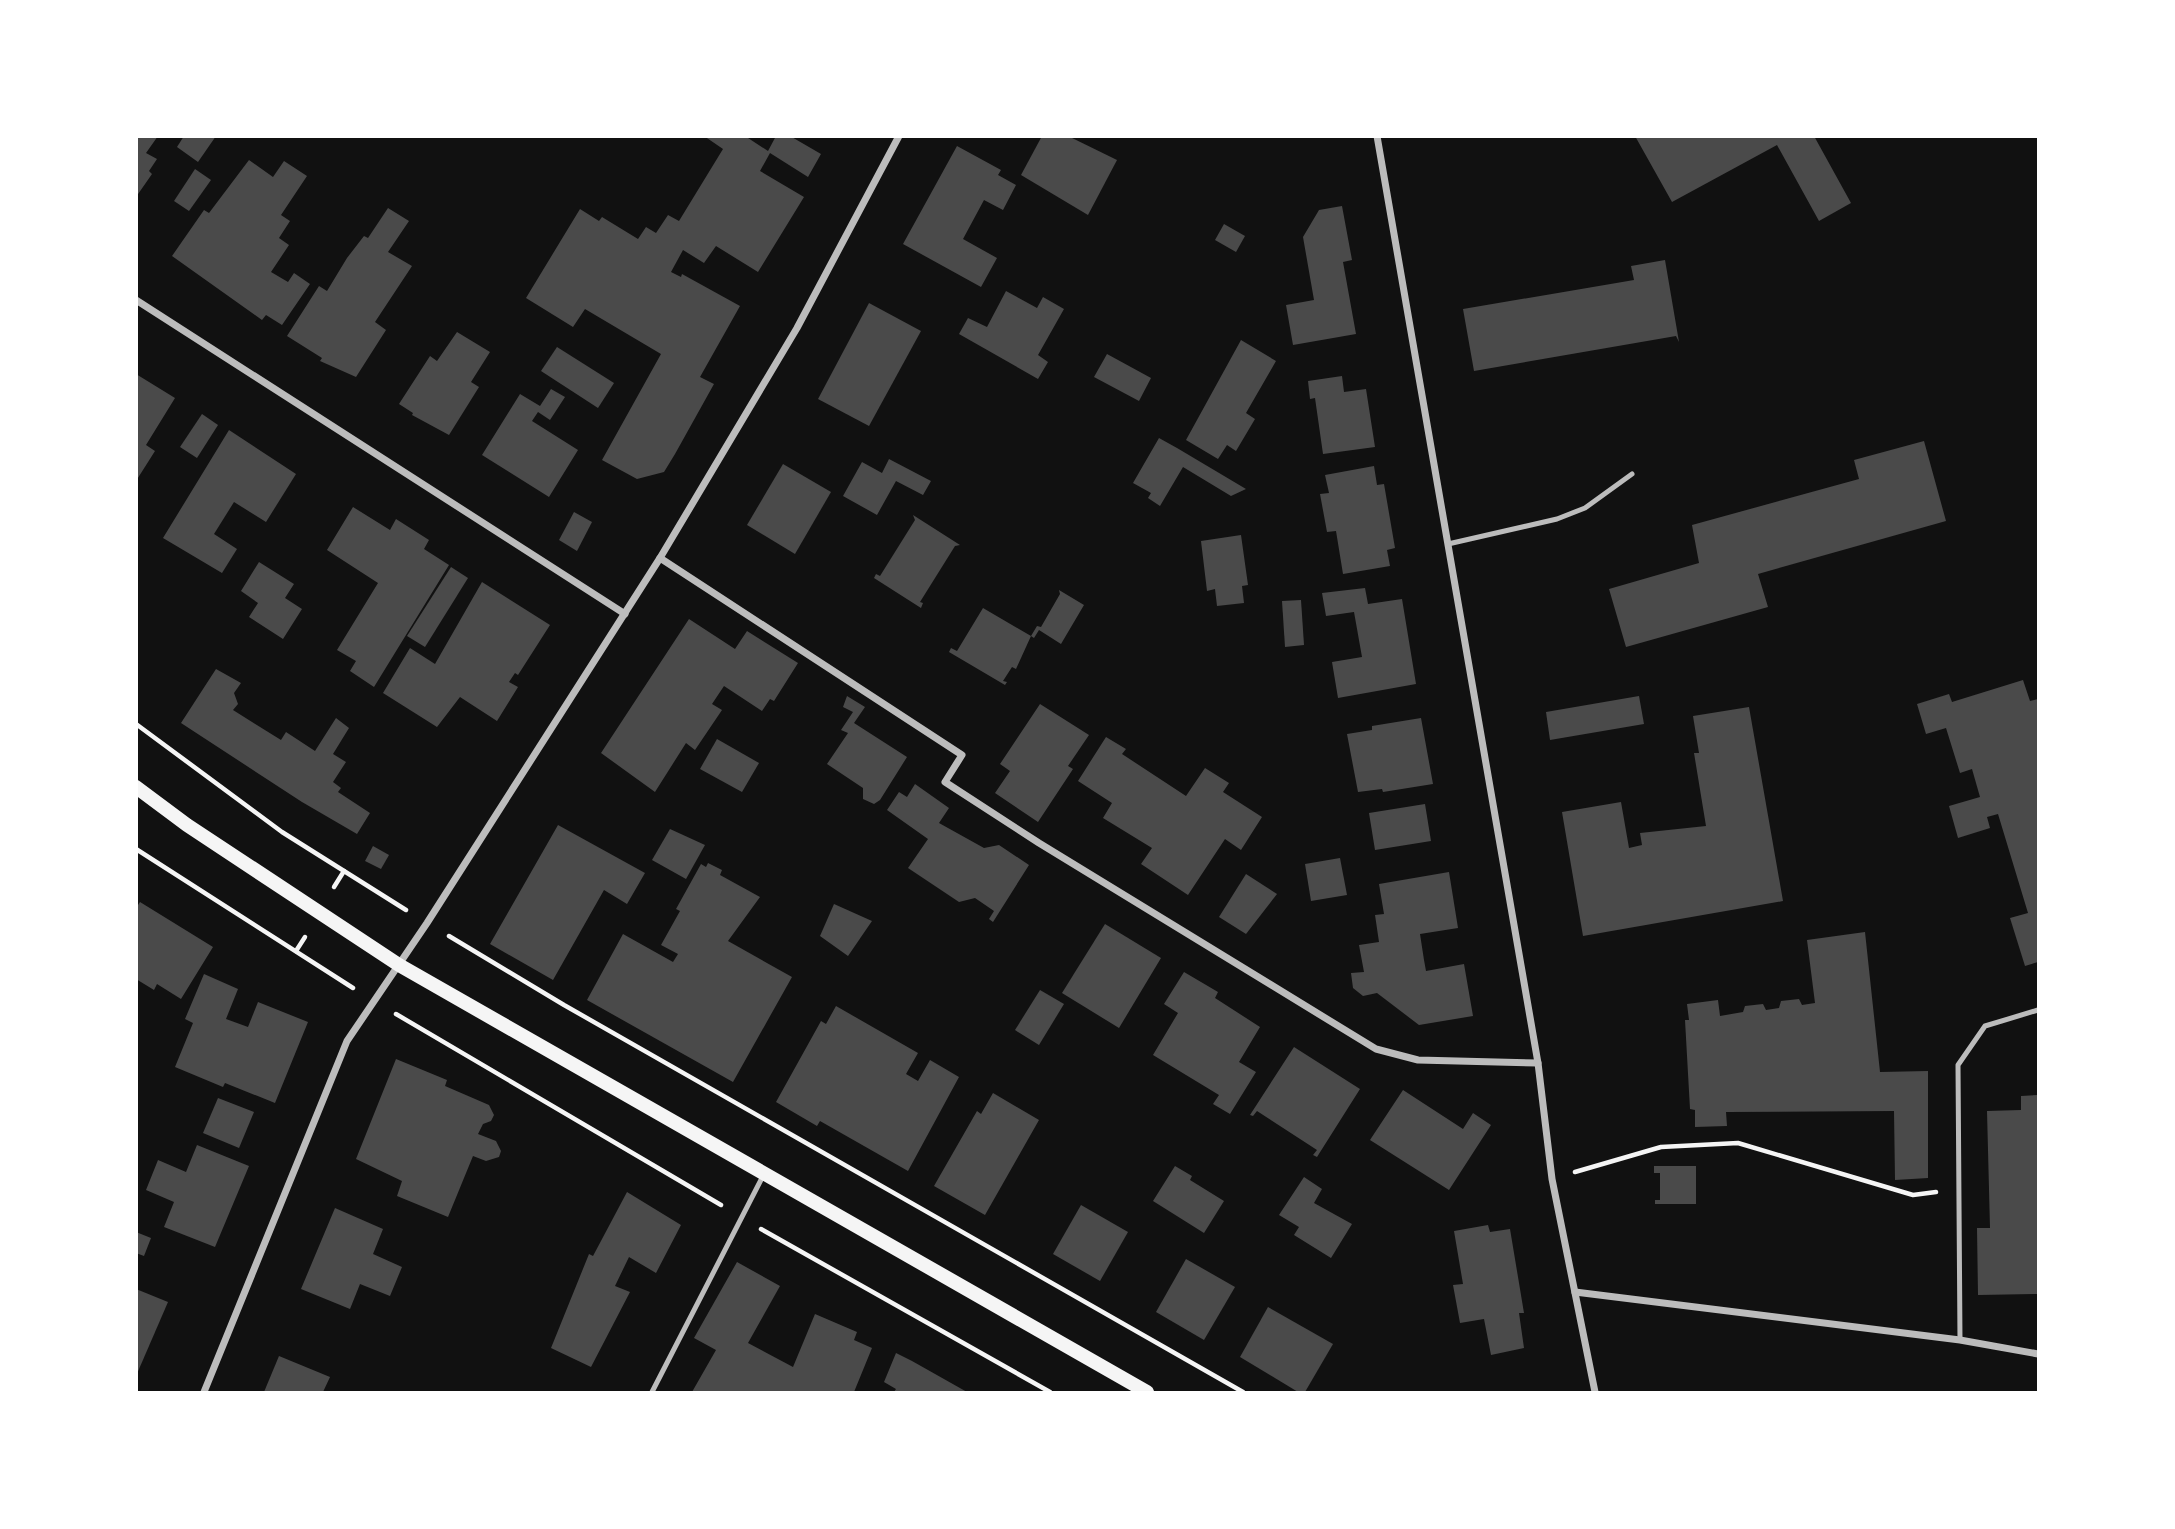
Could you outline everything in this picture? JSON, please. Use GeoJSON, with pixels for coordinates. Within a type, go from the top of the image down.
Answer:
{"type":"FeatureCollection","features":[{"type":"Feature","properties":{"kind":"main road"},"geometry":{"type":"LineString","coordinates":[[136,787],[187,825],[399,965],[1147,1392]]}},
{"type":"Feature","properties":{"kind":"street"},"geometry":{"type":"LineString","coordinates":[[204,1392],[347,1041],[427,923],[660,558],[797,328],[899,136]]}},
{"type":"Feature","properties":{"kind":"street"},"geometry":{"type":"LineString","coordinates":[[1377,136],[1538,1063],[1552,1179],[1595,1392]]}},
{"type":"Feature","properties":{"kind":"street"},"geometry":{"type":"LineString","coordinates":[[136,300],[625,614]]}},
{"type":"Feature","properties":{"kind":"street"},"geometry":{"type":"LineString","coordinates":[[660,558],[962,755],[945,782],[1039,844],[1376,1049],[1418,1059],[1538,1063]]}},
{"type":"Feature","properties":{"kind":"street"},"geometry":{"type":"LineString","coordinates":[[1575,1292],[1960,1340],[2039,1353]]}},
{"type":"Feature","properties":{"kind":"lane"},"geometry":{"type":"LineString","coordinates":[[1448,544],[1557,519],[1585,508],[1632,474]]}},
{"type":"Feature","properties":{"kind":"lane"},"geometry":{"type":"LineString","coordinates":[[1960,1340],[1958,1065],[1985,1026],[2039,1010]]}},
{"type":"Feature","properties":{"kind":"lane"},"geometry":{"type":"LineString","coordinates":[[652,1392],[740,1216],[764,1174]]}},
{"type":"Feature","properties":{"kind":"path"},"geometry":{"type":"LineString","coordinates":[[136,724],[282,832],[427,923],[576,1012],[1243,1392]]}},
{"type":"Feature","properties":{"kind":"path"},"geometry":{"type":"LineString","coordinates":[[136,849],[374,1001],[740,1216],[1050,1392]]}},
{"type":"Feature","properties":{"kind":"path"},"geometry":{"type":"LineString","coordinates":[[1552,1179],[1661,1146],[1727,1143],[1782,1155],[1913,1195],[1958,1190]]}},
{"type":"Feature","properties":{"kind":"building"},"geometry":{"type":"Polygon","coordinates":[[[136,136],[158,136],[146,153],[157,159],[149,171],[152,174],[136,197],[136,136]]]}},
{"type":"Feature","properties":{"kind":"building"},"geometry":{"type":"Polygon","coordinates":[[[184,136],[216,136],[198,162],[177,147],[184,136]]]}},
{"type":"Feature","properties":{"kind":"building"},"geometry":{"type":"Polygon","coordinates":[[[704,136],[745,136],[768,151],[776,136],[790,136],[821,154],[808,177],[770,153],[760,171],[804,197],[758,272],[716,246],[704,263],[683,250],[671,272],[681,277],[682,274],[740,306],[700,377],[714,384],[675,454],[664,472],[637,479],[602,460],[661,354],[585,309],[573,327],[526,298],[580,209],[599,221],[602,217],[638,239],[646,227],[656,233],[668,215],[679,221],[723,149],[704,136]]]}},
{"type":"Feature","properties":{"kind":"building"},"geometry":{"type":"Polygon","coordinates":[[[1042,136],[1068,136],[1117,160],[1088,215],[1021,175],[1042,136]]]}},
{"type":"Feature","properties":{"kind":"building"},"geometry":{"type":"Polygon","coordinates":[[[1635,136],[1814,136],[1851,203],[1819,221],[1777,145],[1672,202],[1635,136]]]}},
{"type":"Feature","properties":{"kind":"building"},"geometry":{"type":"Polygon","coordinates":[[[957,146],[1001,170],[998,175],[1016,185],[1003,210],[984,200],[963,239],[997,258],[981,287],[903,244],[957,146]]]}},
{"type":"Feature","properties":{"kind":"building"},"geometry":{"type":"Polygon","coordinates":[[[249,160],[273,177],[284,161],[307,176],[281,215],[290,221],[279,238],[289,245],[271,272],[288,282],[294,273],[310,284],[282,325],[266,315],[262,320],[172,256],[204,210],[209,213],[249,160]]]}},
{"type":"Feature","properties":{"kind":"building"},"geometry":{"type":"Polygon","coordinates":[[[195,169],[211,180],[189,211],[174,201],[195,169]]]}},
{"type":"Feature","properties":{"kind":"building"},"geometry":{"type":"Polygon","coordinates":[[[1342,206],[1352,260],[1343,262],[1356,334],[1293,345],[1286,305],[1314,300],[1303,237],[1319,210],[1342,206]]]}},
{"type":"Feature","properties":{"kind":"building"},"geometry":{"type":"Polygon","coordinates":[[[388,208],[409,221],[388,252],[412,266],[375,322],[386,330],[356,377],[320,361],[322,358],[287,336],[319,286],[327,291],[347,258],[364,236],[368,238],[388,208]]]}},
{"type":"Feature","properties":{"kind":"building"},"geometry":{"type":"Polygon","coordinates":[[[1224,224],[1245,236],[1236,252],[1215,240],[1224,224]]]}},
{"type":"Feature","properties":{"kind":"building"},"geometry":{"type":"Polygon","coordinates":[[[1665,260],[1679,342],[1676,336],[1474,371],[1463,309],[1634,280],[1631,266],[1665,260]]]}},
{"type":"Feature","properties":{"kind":"building"},"geometry":{"type":"Polygon","coordinates":[[[1006,291],[1037,308],[1043,297],[1064,309],[1038,355],[1048,362],[1038,379],[959,334],[968,318],[987,327],[1006,291]]]}},
{"type":"Feature","properties":{"kind":"building"},"geometry":{"type":"Polygon","coordinates":[[[869,303],[921,331],[869,426],[818,399],[869,303]]]}},
{"type":"Feature","properties":{"kind":"building"},"geometry":{"type":"Polygon","coordinates":[[[457,332],[490,352],[471,382],[479,387],[449,435],[412,415],[413,413],[399,404],[430,356],[437,361],[457,332]]]}},
{"type":"Feature","properties":{"kind":"building"},"geometry":{"type":"Polygon","coordinates":[[[1241,340],[1276,361],[1246,413],[1255,419],[1236,451],[1227,445],[1218,459],[1186,440],[1241,340]]]}},
{"type":"Feature","properties":{"kind":"building"},"geometry":{"type":"Polygon","coordinates":[[[557,347],[614,383],[598,408],[541,371],[557,347]]]}},
{"type":"Feature","properties":{"kind":"building"},"geometry":{"type":"Polygon","coordinates":[[[1107,354],[1151,378],[1139,401],[1094,377],[1107,354]]]}},
{"type":"Feature","properties":{"kind":"building"},"geometry":{"type":"Polygon","coordinates":[[[136,374],[175,398],[146,445],[155,451],[136,481],[136,374]]]}},
{"type":"Feature","properties":{"kind":"building"},"geometry":{"type":"Polygon","coordinates":[[[1342,376],[1344,392],[1366,389],[1375,447],[1323,454],[1315,398],[1310,399],[1308,381],[1342,376]]]}},
{"type":"Feature","properties":{"kind":"building"},"geometry":{"type":"Polygon","coordinates":[[[551,389],[565,397],[550,420],[538,412],[532,421],[578,450],[549,497],[482,455],[520,394],[540,406],[551,389]]]}},
{"type":"Feature","properties":{"kind":"building"},"geometry":{"type":"Polygon","coordinates":[[[202,414],[218,425],[197,458],[180,447],[202,414]]]}},
{"type":"Feature","properties":{"kind":"building"},"geometry":{"type":"Polygon","coordinates":[[[229,430],[296,474],[266,522],[234,502],[214,534],[237,549],[222,573],[163,538],[229,430]]]}},
{"type":"Feature","properties":{"kind":"building"},"geometry":{"type":"Polygon","coordinates":[[[1159,438],[1246,489],[1231,496],[1183,467],[1160,506],[1148,498],[1151,493],[1133,483],[1159,438]]]}},
{"type":"Feature","properties":{"kind":"building"},"geometry":{"type":"Polygon","coordinates":[[[1924,441],[1946,521],[1758,574],[1768,607],[1626,647],[1609,589],[1699,563],[1692,525],[1859,479],[1854,460],[1924,441]]]}},
{"type":"Feature","properties":{"kind":"building"},"geometry":{"type":"Polygon","coordinates":[[[889,459],[931,481],[923,495],[896,481],[877,515],[843,496],[862,462],[882,473],[889,459]]]}},
{"type":"Feature","properties":{"kind":"building"},"geometry":{"type":"Polygon","coordinates":[[[783,464],[831,492],[795,554],[747,525],[783,464]]]}},
{"type":"Feature","properties":{"kind":"building"},"geometry":{"type":"Polygon","coordinates":[[[1374,466],[1377,485],[1384,484],[1395,548],[1387,550],[1390,566],[1343,574],[1336,531],[1327,532],[1320,494],[1329,493],[1325,475],[1374,466]]]}},
{"type":"Feature","properties":{"kind":"building"},"geometry":{"type":"Polygon","coordinates":[[[353,507],[390,530],[396,519],[429,540],[424,549],[449,565],[374,687],[350,671],[356,661],[337,650],[378,583],[327,550],[353,507]]]}},
{"type":"Feature","properties":{"kind":"building"},"geometry":{"type":"Polygon","coordinates":[[[574,512],[592,522],[577,551],[559,540],[574,512]]]}},
{"type":"Feature","properties":{"kind":"building"},"geometry":{"type":"Polygon","coordinates":[[[913,515],[960,545],[955,546],[920,602],[923,603],[921,608],[874,578],[876,574],[880,576],[915,520],[913,515]]]}},
{"type":"Feature","properties":{"kind":"building"},"geometry":{"type":"Polygon","coordinates":[[[1241,535],[1248,585],[1242,586],[1244,603],[1217,606],[1215,589],[1207,591],[1201,541],[1241,535]]]}},
{"type":"Feature","properties":{"kind":"building"},"geometry":{"type":"Polygon","coordinates":[[[259,562],[294,584],[285,598],[302,609],[283,639],[249,617],[258,603],[241,591],[259,562]]]}},
{"type":"Feature","properties":{"kind":"building"},"geometry":{"type":"Polygon","coordinates":[[[451,567],[468,578],[425,647],[407,636],[451,567]]]}},
{"type":"Feature","properties":{"kind":"building"},"geometry":{"type":"Polygon","coordinates":[[[482,582],[550,625],[518,675],[515,673],[509,682],[518,687],[497,721],[460,697],[437,727],[383,693],[410,648],[435,664],[482,582]]]}},
{"type":"Feature","properties":{"kind":"building"},"geometry":{"type":"Polygon","coordinates":[[[1365,588],[1368,604],[1402,599],[1416,684],[1338,698],[1332,662],[1362,657],[1354,612],[1326,616],[1322,593],[1365,588]]]}},
{"type":"Feature","properties":{"kind":"building"},"geometry":{"type":"Polygon","coordinates":[[[1059,590],[1084,605],[1061,644],[1039,630],[1034,638],[1031,636],[1037,626],[1041,627],[1060,594],[1059,590]]]}},
{"type":"Feature","properties":{"kind":"building"},"geometry":{"type":"Polygon","coordinates":[[[1301,600],[1304,645],[1285,647],[1282,601],[1301,600]]]}},
{"type":"Feature","properties":{"kind":"building"},"geometry":{"type":"Polygon","coordinates":[[[983,608],[1031,636],[1016,669],[1012,667],[1003,681],[1007,682],[1005,685],[949,652],[951,648],[957,651],[983,608]]]}},
{"type":"Feature","properties":{"kind":"building"},"geometry":{"type":"Polygon","coordinates":[[[689,619],[735,649],[747,631],[798,663],[774,701],[770,699],[762,711],[724,686],[712,704],[722,710],[695,750],[686,743],[655,792],[601,753],[689,619]]]}},
{"type":"Feature","properties":{"kind":"building"},"geometry":{"type":"Polygon","coordinates":[[[216,669],[241,683],[234,693],[238,704],[233,710],[281,740],[286,732],[315,751],[336,718],[349,728],[333,754],[346,762],[333,782],[341,788],[338,792],[370,813],[357,834],[302,802],[181,723],[216,669]]]}},
{"type":"Feature","properties":{"kind":"building"},"geometry":{"type":"Polygon","coordinates":[[[2023,680],[2030,701],[2038,699],[2038,962],[2025,966],[2010,918],[2028,913],[1998,814],[1987,817],[1990,828],[1958,838],[1949,806],[1980,797],[1972,769],[1960,773],[1946,728],[1926,734],[1917,704],[1949,694],[1952,702],[2023,680]]]}},
{"type":"Feature","properties":{"kind":"building"},"geometry":{"type":"Polygon","coordinates":[[[847,696],[865,707],[854,723],[907,757],[880,800],[874,804],[863,799],[863,788],[827,764],[848,733],[841,730],[853,712],[843,707],[847,696]]]}},
{"type":"Feature","properties":{"kind":"building"},"geometry":{"type":"Polygon","coordinates":[[[1639,696],[1644,724],[1550,740],[1546,712],[1639,696]]]}},
{"type":"Feature","properties":{"kind":"building"},"geometry":{"type":"Polygon","coordinates":[[[1040,704],[1089,735],[1068,766],[1073,769],[1038,822],[995,793],[1010,771],[1000,764],[1040,704]]]}},
{"type":"Feature","properties":{"kind":"building"},"geometry":{"type":"Polygon","coordinates":[[[1749,707],[1783,901],[1583,936],[1562,812],[1621,802],[1629,848],[1642,845],[1640,833],[1706,826],[1694,753],[1699,753],[1693,716],[1749,707]]]}},
{"type":"Feature","properties":{"kind":"building"},"geometry":{"type":"Polygon","coordinates":[[[1421,718],[1433,784],[1383,792],[1382,789],[1358,792],[1347,734],[1372,730],[1372,726],[1421,718]]]}},
{"type":"Feature","properties":{"kind":"building"},"geometry":{"type":"Polygon","coordinates":[[[1106,737],[1126,749],[1122,754],[1186,796],[1205,768],[1229,783],[1223,792],[1262,817],[1241,850],[1225,839],[1188,895],[1141,864],[1152,848],[1103,818],[1112,803],[1078,781],[1106,737]]]}},
{"type":"Feature","properties":{"kind":"building"},"geometry":{"type":"Polygon","coordinates":[[[717,739],[759,763],[742,792],[700,769],[717,739]]]}},
{"type":"Feature","properties":{"kind":"building"},"geometry":{"type":"Polygon","coordinates":[[[915,784],[949,808],[939,823],[984,848],[999,845],[1029,865],[993,922],[989,919],[994,911],[975,898],[959,902],[908,868],[928,839],[887,810],[899,792],[907,797],[915,784]]]}},
{"type":"Feature","properties":{"kind":"building"},"geometry":{"type":"Polygon","coordinates":[[[1425,804],[1431,841],[1375,850],[1369,813],[1425,804]]]}},
{"type":"Feature","properties":{"kind":"building"},"geometry":{"type":"Polygon","coordinates":[[[558,825],[645,873],[627,904],[604,890],[553,980],[490,944],[558,825]]]}},
{"type":"Feature","properties":{"kind":"building"},"geometry":{"type":"Polygon","coordinates":[[[670,829],[705,845],[686,879],[652,860],[670,829]]]}},
{"type":"Feature","properties":{"kind":"building"},"geometry":{"type":"Polygon","coordinates":[[[373,846],[389,855],[381,869],[365,861],[373,846]]]}},
{"type":"Feature","properties":{"kind":"building"},"geometry":{"type":"Polygon","coordinates":[[[1340,858],[1347,895],[1311,901],[1305,864],[1340,858]]]}},
{"type":"Feature","properties":{"kind":"building"},"geometry":{"type":"Polygon","coordinates":[[[708,863],[722,870],[720,875],[760,897],[728,941],[792,977],[733,1082],[587,1000],[623,934],[673,962],[678,954],[661,945],[680,911],[676,909],[701,864],[706,867],[708,863]]]}},
{"type":"Feature","properties":{"kind":"building"},"geometry":{"type":"Polygon","coordinates":[[[1449,872],[1458,928],[1420,934],[1424,960],[1426,971],[1464,964],[1473,1016],[1419,1025],[1377,993],[1363,996],[1353,988],[1351,973],[1364,972],[1359,945],[1379,942],[1375,915],[1384,914],[1379,884],[1449,872]]]}},
{"type":"Feature","properties":{"kind":"building"},"geometry":{"type":"Polygon","coordinates":[[[1246,874],[1277,894],[1246,934],[1219,917],[1246,874]]]}},
{"type":"Feature","properties":{"kind":"building"},"geometry":{"type":"Polygon","coordinates":[[[140,902],[213,947],[181,999],[157,984],[154,990],[136,979],[136,908],[140,902]]]}},
{"type":"Feature","properties":{"kind":"building"},"geometry":{"type":"Polygon","coordinates":[[[834,904],[872,921],[848,956],[820,936],[834,904]]]}},
{"type":"Feature","properties":{"kind":"building"},"geometry":{"type":"Polygon","coordinates":[[[1105,924],[1161,958],[1119,1028],[1062,993],[1105,924]]]}},
{"type":"Feature","properties":{"kind":"building"},"geometry":{"type":"Polygon","coordinates":[[[1865,932],[1880,1072],[1928,1071],[1928,1178],[1895,1180],[1894,1111],[1726,1112],[1727,1126],[1695,1127],[1695,1110],[1690,1109],[1685,1020],[1689,1020],[1687,1004],[1718,1000],[1720,1016],[1743,1012],[1745,1006],[1763,1004],[1766,1010],[1779,1008],[1781,1001],[1799,999],[1802,1005],[1815,1003],[1807,940],[1865,932]]]}},
{"type":"Feature","properties":{"kind":"building"},"geometry":{"type":"Polygon","coordinates":[[[1184,972],[1218,992],[1215,998],[1260,1027],[1239,1062],[1256,1072],[1230,1114],[1213,1104],[1219,1095],[1153,1055],[1178,1013],[1164,1004],[1184,972]]]}},
{"type":"Feature","properties":{"kind":"building"},"geometry":{"type":"Polygon","coordinates":[[[204,974],[238,989],[226,1019],[248,1027],[258,1002],[308,1022],[275,1103],[225,1083],[223,1087],[175,1067],[193,1023],[185,1019],[204,974]]]}},
{"type":"Feature","properties":{"kind":"building"},"geometry":{"type":"Polygon","coordinates":[[[1040,990],[1064,1004],[1039,1045],[1015,1030],[1040,990]]]}},
{"type":"Feature","properties":{"kind":"building"},"geometry":{"type":"Polygon","coordinates":[[[836,1006],[918,1053],[906,1074],[918,1081],[930,1060],[959,1077],[908,1171],[820,1121],[817,1126],[776,1102],[821,1021],[826,1024],[836,1006]]]}},
{"type":"Feature","properties":{"kind":"building"},"geometry":{"type":"Polygon","coordinates":[[[1294,1047],[1360,1089],[1317,1157],[1313,1155],[1317,1150],[1257,1111],[1253,1116],[1250,1115],[1294,1047]]]}},
{"type":"Feature","properties":{"kind":"building"},"geometry":{"type":"Polygon","coordinates":[[[396,1059],[447,1080],[445,1086],[489,1105],[494,1115],[491,1121],[483,1124],[478,1134],[496,1141],[501,1151],[499,1157],[486,1161],[473,1156],[448,1217],[397,1196],[402,1181],[356,1159],[396,1059]]]}},
{"type":"Feature","properties":{"kind":"building"},"geometry":{"type":"Polygon","coordinates":[[[1403,1090],[1463,1129],[1473,1113],[1491,1125],[1449,1190],[1370,1140],[1403,1090]]]}},
{"type":"Feature","properties":{"kind":"building"},"geometry":{"type":"Polygon","coordinates":[[[993,1093],[1039,1120],[985,1215],[934,1186],[977,1111],[981,1114],[993,1093]]]}},
{"type":"Feature","properties":{"kind":"building"},"geometry":{"type":"Polygon","coordinates":[[[2038,1095],[2038,1294],[1978,1295],[1977,1228],[1990,1228],[1987,1111],[2021,1110],[2021,1096],[2038,1095]]]}},
{"type":"Feature","properties":{"kind":"building"},"geometry":{"type":"Polygon","coordinates":[[[218,1098],[254,1112],[239,1148],[203,1133],[218,1098]]]}},
{"type":"Feature","properties":{"kind":"building"},"geometry":{"type":"Polygon","coordinates":[[[197,1145],[249,1166],[215,1247],[164,1227],[174,1202],[146,1190],[158,1160],[186,1172],[197,1145]]]}},
{"type":"Feature","properties":{"kind":"building"},"geometry":{"type":"Polygon","coordinates":[[[1175,1166],[1192,1176],[1190,1180],[1224,1201],[1204,1233],[1153,1201],[1175,1166]]]}},
{"type":"Feature","properties":{"kind":"building"},"geometry":{"type":"Polygon","coordinates":[[[1654,1166],[1696,1166],[1696,1204],[1655,1204],[1655,1200],[1660,1200],[1660,1173],[1654,1173],[1654,1166]]]}},
{"type":"Feature","properties":{"kind":"building"},"geometry":{"type":"Polygon","coordinates":[[[1304,1177],[1322,1189],[1314,1203],[1352,1224],[1331,1258],[1294,1235],[1299,1227],[1279,1215],[1304,1177]]]}},
{"type":"Feature","properties":{"kind":"building"},"geometry":{"type":"Polygon","coordinates":[[[627,1192],[681,1225],[656,1273],[629,1257],[615,1286],[630,1292],[591,1367],[551,1348],[589,1254],[593,1256],[627,1192]]]}},
{"type":"Feature","properties":{"kind":"building"},"geometry":{"type":"Polygon","coordinates":[[[1081,1205],[1128,1232],[1100,1281],[1053,1254],[1081,1205]]]}},
{"type":"Feature","properties":{"kind":"building"},"geometry":{"type":"Polygon","coordinates":[[[335,1208],[383,1229],[373,1254],[402,1267],[390,1296],[360,1284],[350,1309],[301,1289],[335,1208]]]}},
{"type":"Feature","properties":{"kind":"building"},"geometry":{"type":"Polygon","coordinates":[[[1488,1225],[1490,1232],[1510,1229],[1524,1313],[1519,1313],[1524,1348],[1491,1355],[1484,1319],[1460,1323],[1453,1285],[1463,1284],[1454,1231],[1488,1225]]]}},
{"type":"Feature","properties":{"kind":"building"},"geometry":{"type":"Polygon","coordinates":[[[136,1232],[151,1238],[144,1256],[136,1253],[136,1232]]]}},
{"type":"Feature","properties":{"kind":"building"},"geometry":{"type":"Polygon","coordinates":[[[1186,1259],[1235,1287],[1204,1340],[1156,1312],[1186,1259]]]}},
{"type":"Feature","properties":{"kind":"building"},"geometry":{"type":"Polygon","coordinates":[[[737,1262],[780,1286],[748,1343],[793,1367],[815,1314],[857,1332],[854,1340],[872,1348],[854,1392],[692,1392],[716,1350],[694,1338],[737,1262]]]}},
{"type":"Feature","properties":{"kind":"building"},"geometry":{"type":"Polygon","coordinates":[[[136,1289],[168,1302],[136,1376],[136,1289]]]}},
{"type":"Feature","properties":{"kind":"building"},"geometry":{"type":"Polygon","coordinates":[[[1268,1307],[1333,1344],[1305,1392],[1298,1392],[1240,1357],[1268,1307]]]}},
{"type":"Feature","properties":{"kind":"building"},"geometry":{"type":"Polygon","coordinates":[[[896,1353],[967,1392],[894,1392],[896,1389],[884,1382],[896,1353]]]}},
{"type":"Feature","properties":{"kind":"building"},"geometry":{"type":"Polygon","coordinates":[[[279,1356],[330,1377],[323,1392],[264,1392],[279,1356]]]}}]}
